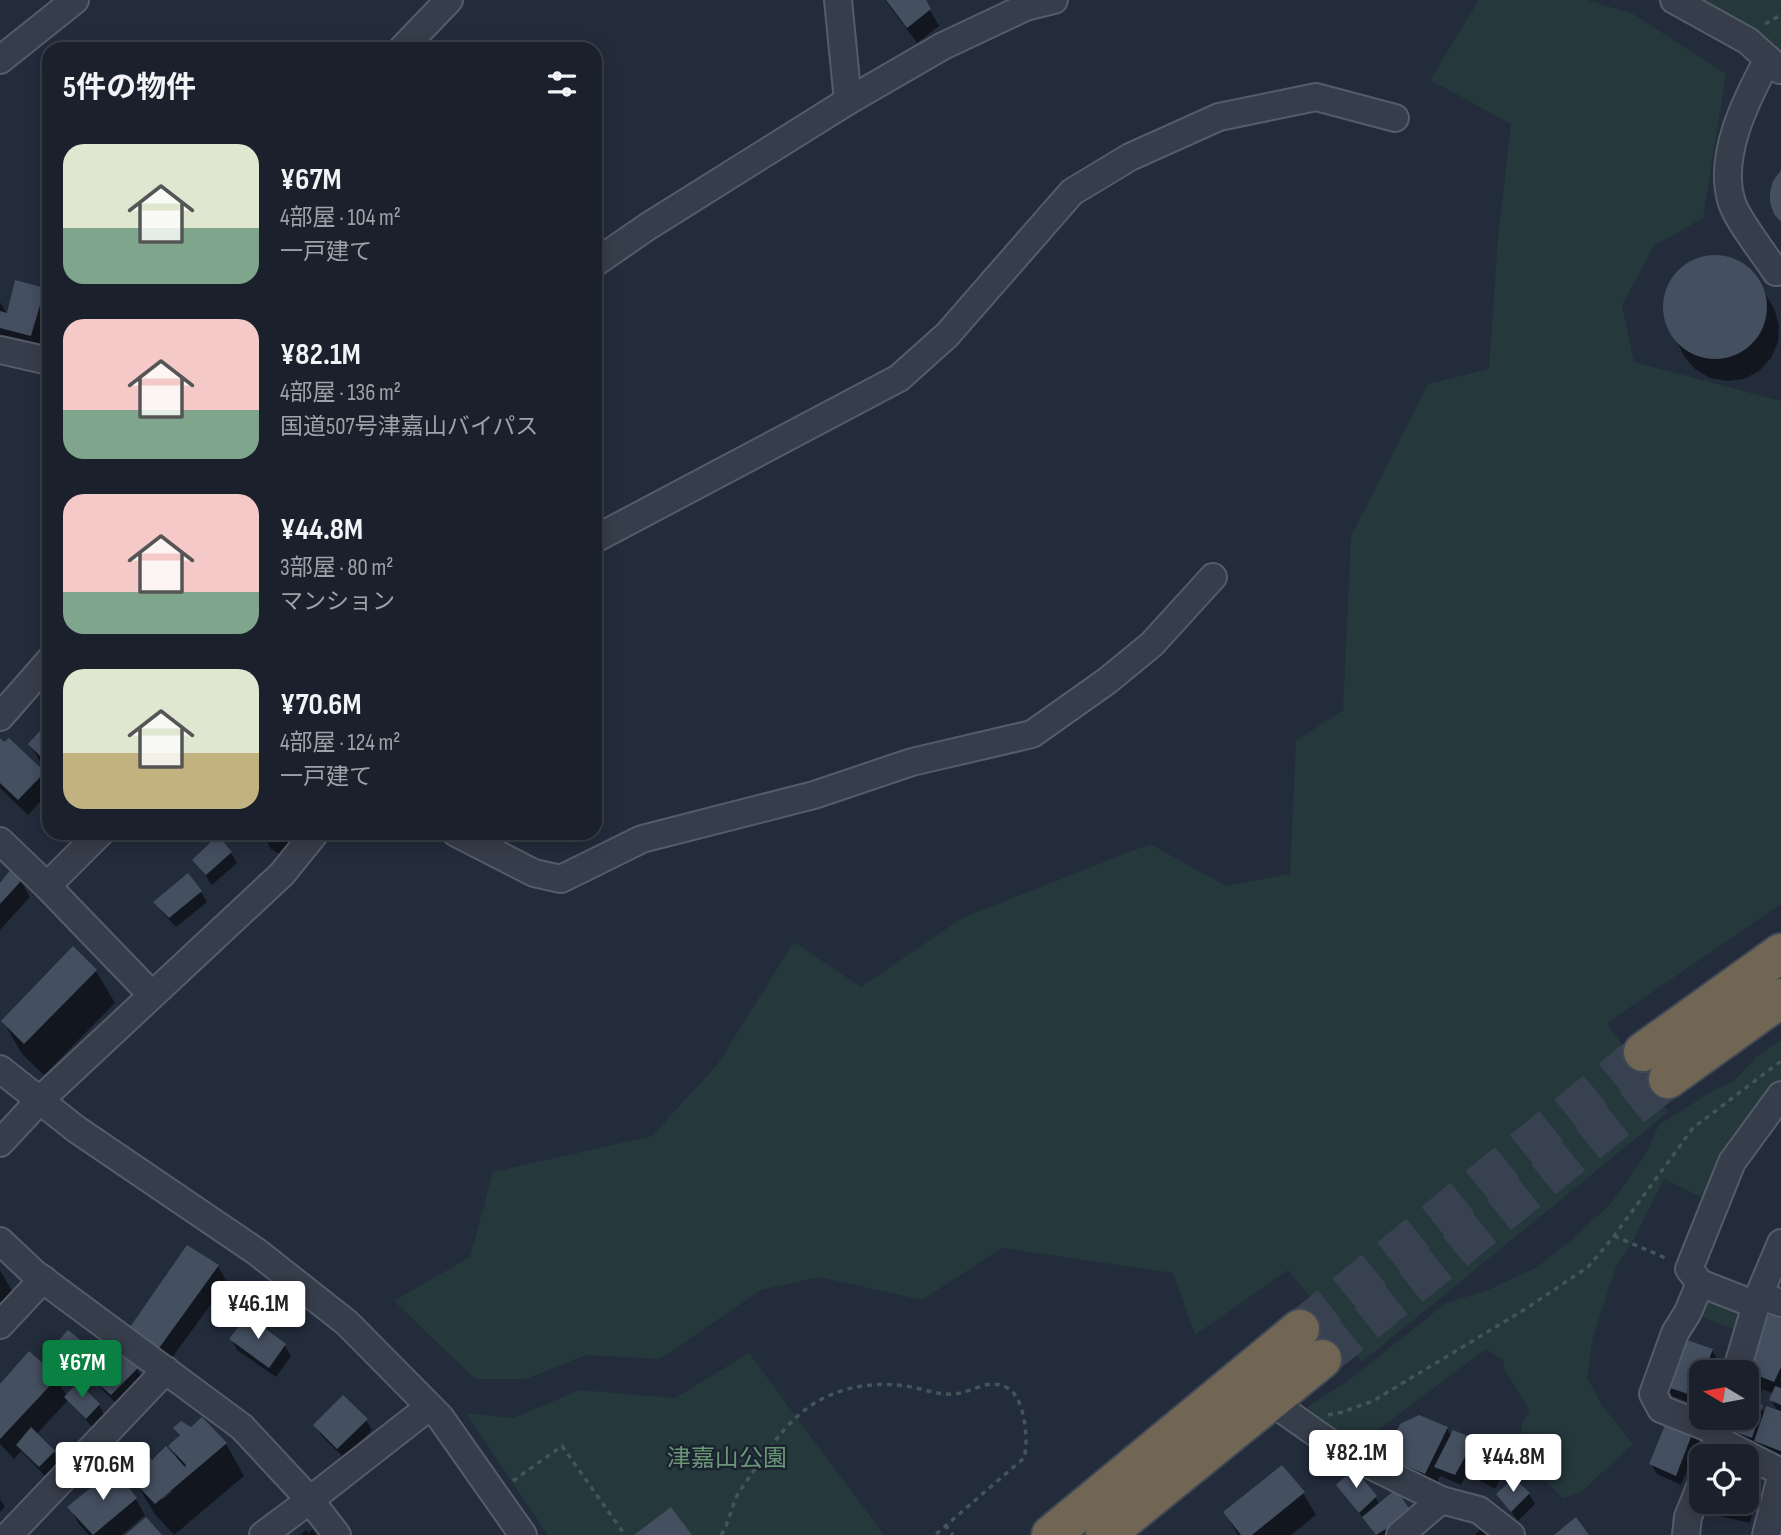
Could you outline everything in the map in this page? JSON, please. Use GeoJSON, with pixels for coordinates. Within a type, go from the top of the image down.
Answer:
{"type":"FeatureCollection","features":[{"type":"Feature","properties":{"kind":"highway"},"geometry":{"type":"LineString","coordinates":[[1781,953],[1656,1066],[1781,998]]}},
{"type":"Feature","properties":{"kind":"highway"},"geometry":{"type":"LineString","coordinates":[[1051,1535],[1300,1329]]}},
{"type":"Feature","properties":{"kind":"highway"},"geometry":{"type":"LineString","coordinates":[[1105,1535],[1282,1410],[1322,1359]]}},
{"type":"Feature","properties":{"kind":"street"},"geometry":{"type":"LineString","coordinates":[[0,60],[75,0]]}},
{"type":"Feature","properties":{"kind":"street"},"geometry":{"type":"LineString","coordinates":[[409,42],[449,0]]}},
{"type":"Feature","properties":{"kind":"street"},"geometry":{"type":"LineString","coordinates":[[838,0],[848,102]]}},
{"type":"Feature","properties":{"kind":"street"},"geometry":{"type":"LineString","coordinates":[[602,258],[647,227],[943,46],[1026,7],[1054,0]]}},
{"type":"Feature","properties":{"kind":"street"},"geometry":{"type":"LineString","coordinates":[[1674,0],[1748,41],[1774,65],[1746,99],[1726,167],[1733,204],[1776,272]]}},
{"type":"Feature","properties":{"kind":"street"},"geometry":{"type":"LineString","coordinates":[[602,534],[899,378],[947,335],[1072,192],[1130,157],[1219,117],[1316,97],[1395,118]]}},
{"type":"Feature","properties":{"kind":"street"},"geometry":{"type":"LineString","coordinates":[[0,350],[42,359]]}},
{"type":"Feature","properties":{"kind":"street"},"geometry":{"type":"LineString","coordinates":[[470,840],[534,873],[561,879],[642,839],[814,795],[912,762],[1032,734],[1107,681],[1152,645],[1213,577]]}},
{"type":"Feature","properties":{"kind":"street"},"geometry":{"type":"LineString","coordinates":[[0,717],[42,669]]}},
{"type":"Feature","properties":{"kind":"street"},"geometry":{"type":"LineString","coordinates":[[47,886],[93,840]]}},
{"type":"Feature","properties":{"kind":"street"},"geometry":{"type":"LineString","coordinates":[[0,1143],[40,1100],[282,874],[309,840]]}},
{"type":"Feature","properties":{"kind":"street"},"geometry":{"type":"LineString","coordinates":[[0,841],[152,995]]}},
{"type":"Feature","properties":{"kind":"street"},"geometry":{"type":"LineString","coordinates":[[0,1069],[76,1129],[257,1252],[346,1323],[440,1417],[523,1535]]}},
{"type":"Feature","properties":{"kind":"street"},"geometry":{"type":"LineString","coordinates":[[1781,1094],[1732,1162],[1694,1276],[1688,1312],[1675,1333],[1653,1394],[1661,1409],[1717,1436],[1781,1472]]}},
{"type":"Feature","properties":{"kind":"street"},"geometry":{"type":"LineString","coordinates":[[0,1241],[43,1279],[242,1427],[310,1500],[337,1535]]}},
{"type":"Feature","properties":{"kind":"street"},"geometry":{"type":"LineString","coordinates":[[1741,1360],[1765,1301],[1781,1243]]}},
{"type":"Feature","properties":{"kind":"street"},"geometry":{"type":"LineString","coordinates":[[1694,1276],[1765,1301]]}},
{"type":"Feature","properties":{"kind":"street"},"geometry":{"type":"LineString","coordinates":[[0,1325],[43,1279]]}},
{"type":"Feature","properties":{"kind":"street"},"geometry":{"type":"LineString","coordinates":[[9,1535],[166,1370]]}},
{"type":"Feature","properties":{"kind":"street"},"geometry":{"type":"LineString","coordinates":[[263,1535],[429,1407]]}},
{"type":"Feature","properties":{"kind":"street"},"geometry":{"type":"LineString","coordinates":[[1282,1410],[1340,1450],[1441,1500],[1479,1510],[1511,1535]]}},
{"type":"Feature","properties":{"kind":"street"},"geometry":{"type":"LineString","coordinates":[[1766,1535],[1781,1478]]}},
{"type":"Feature","properties":{"kind":"street"},"geometry":{"type":"LineString","coordinates":[[1399,1535],[1441,1500]]}},
{"type":"Feature","properties":{"kind":"street"},"geometry":{"type":"LineString","coordinates":[[1686,1535],[1689,1514]]}},
{"type":"Feature","properties":{"kind":"path"},"geometry":{"type":"LineString","coordinates":[[1282,1410],[1343,1412],[1373,1401],[1527,1308],[1588,1267],[1693,1128],[1781,1061]]}},
{"type":"Feature","properties":{"kind":"path"},"geometry":{"type":"LineString","coordinates":[[1614,1236],[1694,1276]]}},
{"type":"Feature","properties":{"kind":"path"},"geometry":{"type":"LineString","coordinates":[[720,1535],[726,1527],[739,1492],[791,1421],[828,1396],[873,1384],[911,1387],[952,1395],[981,1385],[997,1384],[1009,1388],[1020,1400],[1027,1447],[1024,1458],[935,1535]]}},
{"type":"Feature","properties":{"kind":"path"},"geometry":{"type":"LineString","coordinates":[[503,1488],[562,1446],[625,1535]]}},
{"type":"Feature","properties":{"kind":"path"},"geometry":{"type":"LineString","coordinates":[[945,1525],[953,1535]]}},
{"type":"Feature","properties":{"kind":"green space"},"geometry":{"type":"Polygon","coordinates":[[[1479,0],[1587,0],[1633,14],[1726,74],[1703,218],[1654,246],[1622,305],[1634,362],[1781,401],[1781,904],[1607,1023],[1668,1112],[1362,1362],[1288,1270],[1195,1335],[1173,1273],[1002,1248],[922,1300],[819,1277],[761,1290],[660,1359],[586,1355],[526,1379],[475,1379],[394,1301],[470,1257],[493,1172],[652,1136],[717,1065],[794,942],[861,987],[962,918],[1150,844],[1226,886],[1290,874],[1296,741],[1343,710],[1351,536],[1428,384],[1489,369],[1498,238],[1511,124],[1430,80],[1479,0]]]}},
{"type":"Feature","properties":{"kind":"green space"},"geometry":{"type":"Polygon","coordinates":[[[1690,0],[1781,0],[1781,56],[1690,0]]]}},
{"type":"Feature","properties":{"kind":"green space"},"geometry":{"type":"Polygon","coordinates":[[[1781,1040],[1781,1083],[1709,1201],[1664,1179],[1631,1244],[1616,1267],[1593,1337],[1587,1377],[1601,1404],[1633,1444],[1580,1493],[1563,1498],[1520,1453],[1522,1424],[1530,1411],[1504,1369],[1504,1361],[1486,1349],[1359,1444],[1301,1411],[1345,1383],[1446,1303],[1488,1290],[1537,1267],[1572,1240],[1611,1203],[1645,1155],[1659,1125],[1714,1090],[1734,1081],[1757,1056],[1781,1040]]]}},
{"type":"Feature","properties":{"kind":"green space"},"geometry":{"type":"Polygon","coordinates":[[[1702,1290],[1753,1308],[1744,1333],[1694,1314],[1702,1290]]]}},
{"type":"Feature","properties":{"kind":"green space","name":"津嘉山公園"},"geometry":{"type":"Polygon","coordinates":[[[749,1353],[884,1535],[548,1535],[466,1413],[513,1418],[580,1390],[675,1398],[749,1353]]]}},
{"type":"Feature","properties":{"kind":"building"},"geometry":{"type":"Polygon","coordinates":[[[886,0],[926,0],[931,9],[907,28],[886,0]]]}},
{"type":"Feature","properties":{"kind":"building"},"geometry":{"type":"Polygon","coordinates":[[[1781,170],[1781,222],[1774,214],[1770,192],[1773,181],[1781,170]]]}},
{"type":"Feature","properties":{"kind":"building"},"geometry":{"type":"Polygon","coordinates":[[[1715,255],[1735,259],[1752,270],[1763,287],[1767,307],[1763,327],[1752,344],[1735,355],[1715,359],[1695,355],[1678,344],[1667,327],[1663,307],[1667,287],[1678,270],[1695,259],[1715,255]]]}},
{"type":"Feature","properties":{"kind":"building"},"geometry":{"type":"Polygon","coordinates":[[[15,280],[42,287],[42,298],[31,336],[0,328],[0,311],[7,313],[15,280]]]}},
{"type":"Feature","properties":{"kind":"building"},"geometry":{"type":"Polygon","coordinates":[[[42,729],[42,758],[28,744],[42,729]]]}},
{"type":"Feature","properties":{"kind":"building"},"geometry":{"type":"Polygon","coordinates":[[[0,738],[4,742],[9,738],[42,769],[42,775],[18,800],[0,783],[0,738]]]}},
{"type":"Feature","properties":{"kind":"building"},"geometry":{"type":"Polygon","coordinates":[[[213,840],[222,840],[232,852],[206,875],[192,860],[213,840]]]}},
{"type":"Feature","properties":{"kind":"building"},"geometry":{"type":"Polygon","coordinates":[[[11,869],[22,880],[0,904],[0,883],[11,869]]]}},
{"type":"Feature","properties":{"kind":"building"},"geometry":{"type":"Polygon","coordinates":[[[188,873],[202,891],[169,918],[153,902],[188,873]]]}},
{"type":"Feature","properties":{"kind":"building"},"geometry":{"type":"Polygon","coordinates":[[[73,946],[97,970],[24,1044],[1,1021],[73,946]]]}},
{"type":"Feature","properties":{"kind":"building"},"geometry":{"type":"Polygon","coordinates":[[[187,1245],[219,1265],[157,1351],[128,1330],[187,1245]]]}},
{"type":"Feature","properties":{"kind":"building"},"geometry":{"type":"Polygon","coordinates":[[[1773,1308],[1781,1312],[1781,1367],[1774,1382],[1759,1376],[1759,1360],[1748,1360],[1755,1340],[1773,1308]]]}},
{"type":"Feature","properties":{"kind":"building"},"geometry":{"type":"Polygon","coordinates":[[[247,1315],[286,1344],[269,1368],[229,1339],[247,1315]]]}},
{"type":"Feature","properties":{"kind":"building"},"geometry":{"type":"Polygon","coordinates":[[[68,1330],[89,1347],[71,1366],[50,1350],[68,1330]]]}},
{"type":"Feature","properties":{"kind":"building"},"geometry":{"type":"Polygon","coordinates":[[[1681,1338],[1713,1349],[1709,1360],[1689,1360],[1689,1394],[1664,1386],[1681,1338]]]}},
{"type":"Feature","properties":{"kind":"building"},"geometry":{"type":"Polygon","coordinates":[[[29,1351],[58,1377],[0,1439],[0,1384],[29,1351]]]}},
{"type":"Feature","properties":{"kind":"building"},"geometry":{"type":"Polygon","coordinates":[[[120,1352],[138,1368],[111,1395],[93,1379],[120,1352]]]}},
{"type":"Feature","properties":{"kind":"building"},"geometry":{"type":"Polygon","coordinates":[[[78,1382],[100,1404],[86,1419],[64,1397],[78,1382]]]}},
{"type":"Feature","properties":{"kind":"building"},"geometry":{"type":"Polygon","coordinates":[[[1775,1386],[1781,1388],[1781,1405],[1769,1400],[1775,1386]]]}},
{"type":"Feature","properties":{"kind":"building"},"geometry":{"type":"Polygon","coordinates":[[[343,1395],[368,1419],[337,1449],[313,1425],[343,1395]]]}},
{"type":"Feature","properties":{"kind":"building"},"geometry":{"type":"Polygon","coordinates":[[[1766,1406],[1781,1411],[1781,1451],[1754,1441],[1766,1406]]]}},
{"type":"Feature","properties":{"kind":"building"},"geometry":{"type":"Polygon","coordinates":[[[1419,1415],[1448,1427],[1425,1474],[1385,1457],[1400,1424],[1419,1415]]]}},
{"type":"Feature","properties":{"kind":"building"},"geometry":{"type":"Polygon","coordinates":[[[202,1417],[227,1443],[155,1504],[133,1481],[146,1469],[137,1459],[145,1453],[152,1460],[166,1446],[185,1467],[168,1446],[180,1435],[173,1428],[181,1421],[191,1427],[202,1417]]]}},
{"type":"Feature","properties":{"kind":"building"},"geometry":{"type":"Polygon","coordinates":[[[1668,1418],[1694,1430],[1676,1476],[1649,1464],[1668,1418]]]}},
{"type":"Feature","properties":{"kind":"building"},"geometry":{"type":"Polygon","coordinates":[[[31,1427],[55,1451],[39,1467],[16,1445],[31,1427]]]}},
{"type":"Feature","properties":{"kind":"building"},"geometry":{"type":"Polygon","coordinates":[[[1453,1430],[1475,1439],[1455,1475],[1434,1467],[1453,1430]]]}},
{"type":"Feature","properties":{"kind":"building"},"geometry":{"type":"Polygon","coordinates":[[[1730,1430],[1755,1430],[1752,1438],[1730,1430]]]}},
{"type":"Feature","properties":{"kind":"building"},"geometry":{"type":"Polygon","coordinates":[[[1480,1440],[1502,1454],[1489,1480],[1467,1468],[1480,1440]]]}},
{"type":"Feature","properties":{"kind":"building"},"geometry":{"type":"Polygon","coordinates":[[[1282,1465],[1305,1492],[1252,1535],[1241,1535],[1223,1512],[1282,1465]]]}},
{"type":"Feature","properties":{"kind":"building"},"geometry":{"type":"Polygon","coordinates":[[[1354,1468],[1377,1496],[1359,1513],[1336,1485],[1354,1468]]]}},
{"type":"Feature","properties":{"kind":"building"},"geometry":{"type":"Polygon","coordinates":[[[114,1469],[137,1498],[93,1535],[67,1507],[114,1469]]]}},
{"type":"Feature","properties":{"kind":"building"},"geometry":{"type":"Polygon","coordinates":[[[1514,1478],[1530,1493],[1511,1512],[1496,1494],[1514,1478]]]}},
{"type":"Feature","properties":{"kind":"building"},"geometry":{"type":"Polygon","coordinates":[[[1396,1489],[1412,1513],[1376,1535],[1362,1517],[1396,1489]]]}},
{"type":"Feature","properties":{"kind":"building"},"geometry":{"type":"Polygon","coordinates":[[[671,1507],[692,1535],[634,1535],[671,1507]]]}},
{"type":"Feature","properties":{"kind":"building"},"geometry":{"type":"Polygon","coordinates":[[[146,1517],[162,1535],[125,1535],[146,1517]]]}},
{"type":"Feature","properties":{"kind":"building"},"geometry":{"type":"Polygon","coordinates":[[[1576,1517],[1589,1535],[1554,1535],[1576,1517]]]}},
{"type":"Feature","properties":{"kind":"tunnel"},"geometry":{"type":"LineString","coordinates":[[1300,1329],[1643,1052]]}},
{"type":"Feature","properties":{"kind":"tunnel"},"geometry":{"type":"LineString","coordinates":[[1322,1359],[1668,1079]]}}]}
